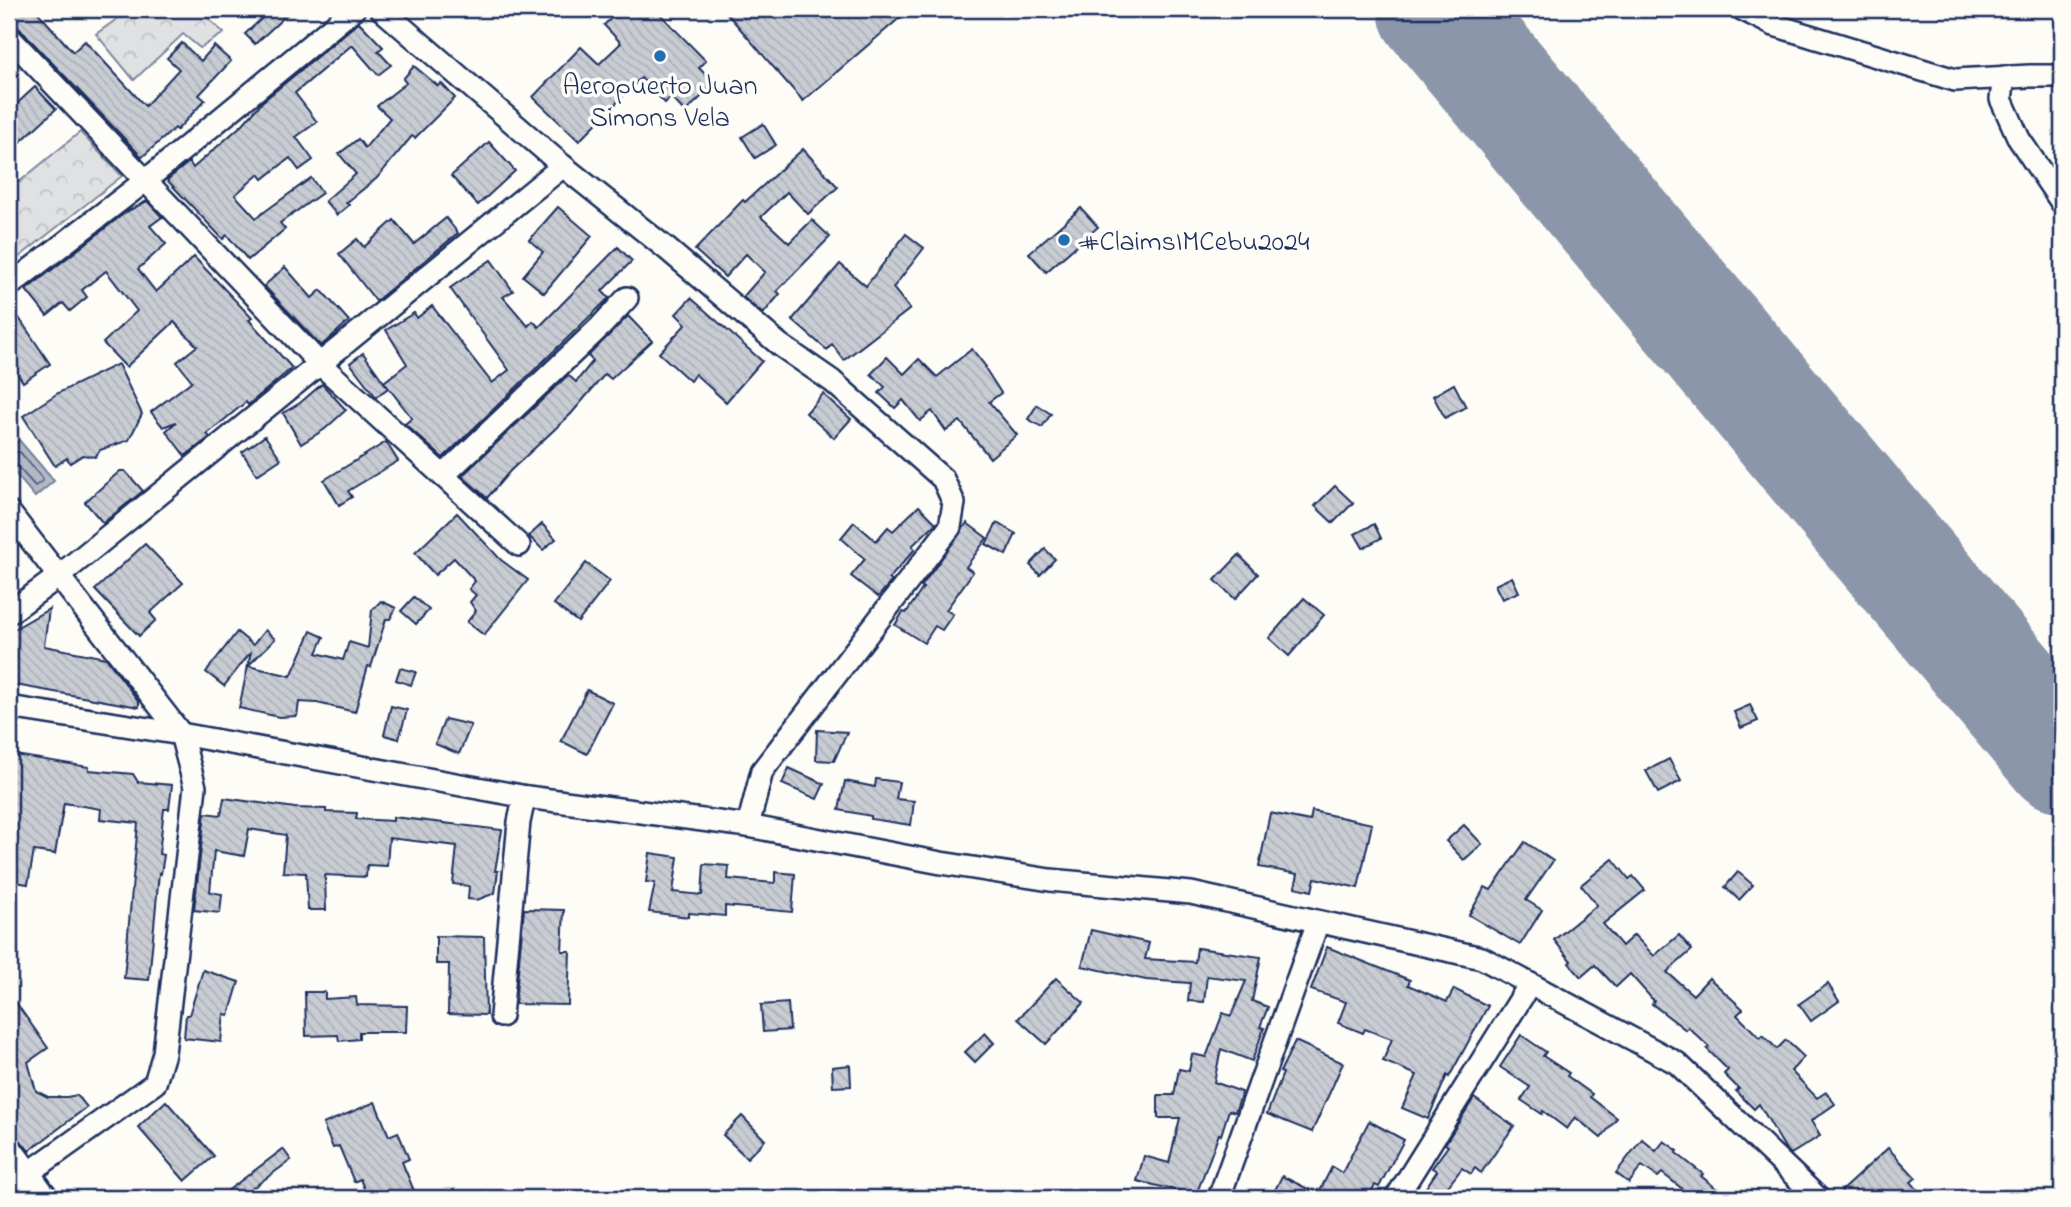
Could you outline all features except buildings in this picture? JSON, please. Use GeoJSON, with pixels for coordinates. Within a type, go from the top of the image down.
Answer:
{"type":"FeatureCollection","features":[{"type":"Feature","properties":{"kind":"street"},"geometry":{"type":"LineString","coordinates":[[9,286],[145,181],[354,9]]}},
{"type":"Feature","properties":{"kind":"street"},"geometry":{"type":"LineString","coordinates":[[381,9],[563,166],[667,249],[780,345],[832,381],[943,480],[954,503],[950,527],[762,771],[748,826]]}},
{"type":"Feature","properties":{"kind":"street"},"geometry":{"type":"LineString","coordinates":[[1742,9],[1774,26],[1955,80],[2062,76]]}},
{"type":"Feature","properties":{"kind":"street"},"geometry":{"type":"LineString","coordinates":[[9,37],[318,363],[519,545]]}},
{"type":"Feature","properties":{"kind":"street"},"geometry":{"type":"LineString","coordinates":[[2004,77],[2001,99],[2019,139],[2062,203]]}},
{"type":"Feature","properties":{"kind":"street"},"geometry":{"type":"LineString","coordinates":[[9,613],[59,576],[563,166]]}},
{"type":"Feature","properties":{"kind":"street"},"geometry":{"type":"LineString","coordinates":[[443,476],[627,298]]}},
{"type":"Feature","properties":{"kind":"street"},"geometry":{"type":"LineString","coordinates":[[9,512],[181,734],[195,787],[164,1053],[155,1083],[17,1181]]}},
{"type":"Feature","properties":{"kind":"street"},"geometry":{"type":"LineString","coordinates":[[9,707],[181,734],[527,797],[748,826],[941,863],[1050,880],[1191,894],[1482,958],[1678,1063],[1804,1193]]}},
{"type":"Feature","properties":{"kind":"street"},"geometry":{"type":"LineString","coordinates":[[501,1016],[519,822],[527,797]]}},
{"type":"Feature","properties":{"kind":"street"},"geometry":{"type":"LineString","coordinates":[[1219,1198],[1318,922]]}},
{"type":"Feature","properties":{"kind":"street"},"geometry":{"type":"LineString","coordinates":[[1396,1198],[1530,985]]}},
{"type":"Feature","properties":{"kind":"street"},"geometry":{"type":"LineString","coordinates":[[9,1150],[17,1181],[44,1198]]}},
{"type":"Feature","properties":{"kind":"green space"},"geometry":{"type":"Polygon","coordinates":[[[131,9],[198,9],[224,33],[200,48],[183,34],[134,80],[96,34],[131,9]]]}},
{"type":"Feature","properties":{"kind":"green space"},"geometry":{"type":"Polygon","coordinates":[[[80,132],[122,176],[9,265],[9,170],[19,182],[80,132]]]}},
{"type":"Feature","properties":{"kind":"water"},"geometry":{"type":"Polygon","coordinates":[[[19,440],[54,481],[35,497],[9,466],[9,449],[19,440]]]}},
{"type":"Feature","properties":{"kind":"runway"},"geometry":{"type":"LineString","coordinates":[[1436,9],[2062,754]]}},
{"type":"Feature","properties":{"kind":"place","name":"Aeropuerto Juan Simons Vela"},"geometry":{"type":"Point","coordinates":[660,56]}},
{"type":"Feature","properties":{"kind":"place","name":"#ClaimsIMCebu2024"},"geometry":{"type":"Point","coordinates":[1064,240]}}]}
